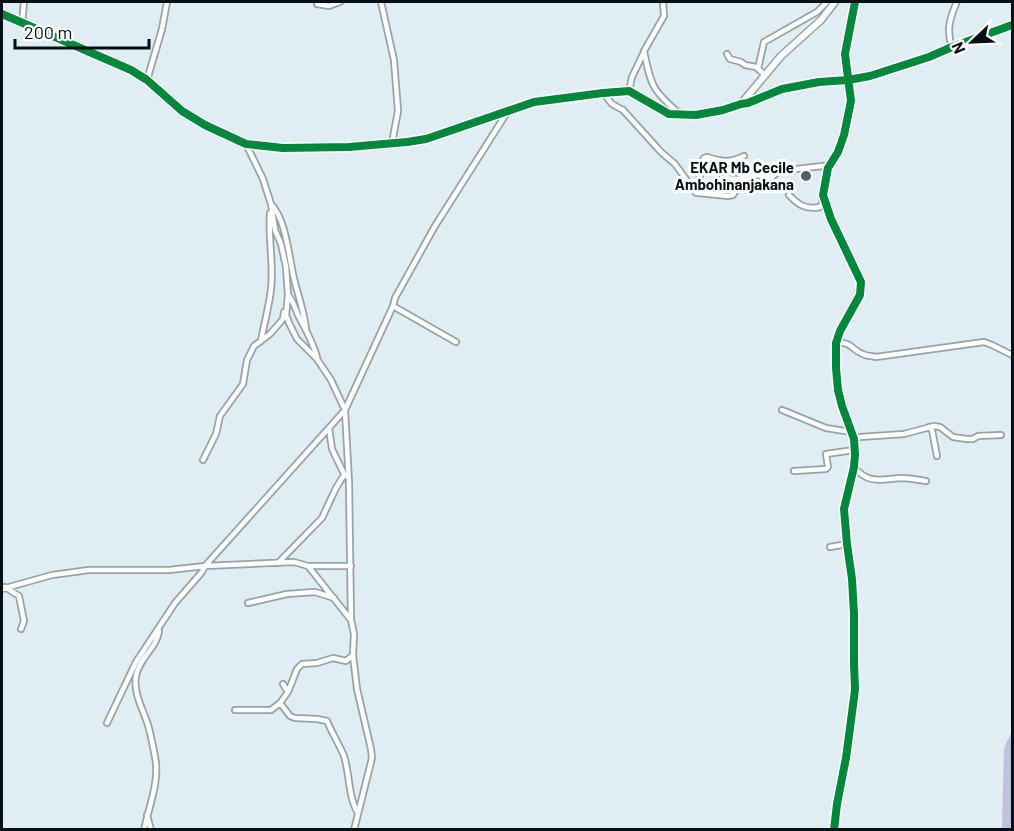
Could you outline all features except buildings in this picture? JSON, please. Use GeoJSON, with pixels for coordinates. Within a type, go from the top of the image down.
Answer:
{"type":"FeatureCollection","features":[{"type":"Feature","properties":{"kind":"street"},"geometry":{"type":"LineString","coordinates":[[22,23],[24,2]]}},
{"type":"Feature","properties":{"kind":"street"},"geometry":{"type":"LineString","coordinates":[[147,80],[162,29],[167,2]]}},
{"type":"Feature","properties":{"kind":"street"},"geometry":{"type":"LineString","coordinates":[[317,4],[329,6],[340,2]]}},
{"type":"Feature","properties":{"kind":"street"},"geometry":{"type":"LineString","coordinates":[[381,2],[394,60],[398,111],[392,143]]}},
{"type":"Feature","properties":{"kind":"street"},"geometry":{"type":"LineString","coordinates":[[629,91],[632,77],[644,51],[664,16],[663,2]]}},
{"type":"Feature","properties":{"kind":"street"},"geometry":{"type":"LineString","coordinates":[[758,69],[764,42],[817,12],[827,2]]}},
{"type":"Feature","properties":{"kind":"street"},"geometry":{"type":"LineString","coordinates":[[741,104],[781,56],[821,20],[835,2]]}},
{"type":"Feature","properties":{"kind":"street"},"geometry":{"type":"LineString","coordinates":[[789,195],[804,207],[815,208],[822,204],[828,168],[838,152],[847,124],[851,101],[845,54],[855,2]]}},
{"type":"Feature","properties":{"kind":"street"},"geometry":{"type":"LineString","coordinates":[[952,47],[949,40],[949,24],[956,4]]}},
{"type":"Feature","properties":{"kind":"street"},"geometry":{"type":"LineString","coordinates":[[2,14],[131,70],[147,80],[182,111],[205,125],[246,144],[283,148],[349,147],[426,139],[534,102],[603,93],[629,91],[669,114],[696,115],[748,103],[782,89],[870,76],[929,57],[1012,25]]}},
{"type":"Feature","properties":{"kind":"street"},"geometry":{"type":"LineString","coordinates":[[644,51],[649,78],[655,89],[681,115]]}},
{"type":"Feature","properties":{"kind":"street"},"geometry":{"type":"LineString","coordinates":[[727,54],[730,59],[756,67],[765,75]]}},
{"type":"Feature","properties":{"kind":"street"},"geometry":{"type":"LineString","coordinates":[[603,93],[612,104],[623,110],[675,164],[696,193],[733,195],[738,179]]}},
{"type":"Feature","properties":{"kind":"street"},"geometry":{"type":"LineString","coordinates":[[107,723],[136,662],[175,603],[205,566],[345,410],[395,298],[435,226],[508,111]]}},
{"type":"Feature","properties":{"kind":"street"},"geometry":{"type":"LineString","coordinates":[[246,144],[263,179],[271,204],[275,230],[281,243],[288,295],[286,315],[297,339],[317,359]]}},
{"type":"Feature","properties":{"kind":"street"},"geometry":{"type":"LineString","coordinates":[[698,193],[701,164],[704,158],[734,161],[744,156]]}},
{"type":"Feature","properties":{"kind":"street"},"geometry":{"type":"LineString","coordinates":[[722,178],[738,179],[755,175],[772,177],[779,171],[831,165]]}},
{"type":"Feature","properties":{"kind":"street"},"geometry":{"type":"LineString","coordinates":[[823,195],[831,219],[861,282],[860,295],[836,343],[838,390],[854,439],[854,467],[844,509],[852,579],[855,690],[834,830]]}},
{"type":"Feature","properties":{"kind":"street"},"geometry":{"type":"LineString","coordinates":[[271,204],[275,208],[285,233],[306,328],[317,359],[345,410],[353,655],[357,689],[372,758],[354,830]]}},
{"type":"Feature","properties":{"kind":"street"},"geometry":{"type":"LineString","coordinates":[[261,341],[271,290],[272,262],[269,232],[271,204]]}},
{"type":"Feature","properties":{"kind":"street"},"geometry":{"type":"LineString","coordinates":[[288,295],[293,300],[306,328]]}},
{"type":"Feature","properties":{"kind":"street"},"geometry":{"type":"LineString","coordinates":[[203,460],[216,434],[220,416],[243,384],[247,360],[254,346],[270,334],[283,319],[288,295]]}},
{"type":"Feature","properties":{"kind":"street"},"geometry":{"type":"LineString","coordinates":[[393,306],[456,342]]}},
{"type":"Feature","properties":{"kind":"street"},"geometry":{"type":"LineString","coordinates":[[836,343],[843,342],[863,355],[876,357],[984,342],[1012,355]]}},
{"type":"Feature","properties":{"kind":"street"},"geometry":{"type":"LineString","coordinates":[[782,410],[826,428],[850,432]]}},
{"type":"Feature","properties":{"kind":"street"},"geometry":{"type":"LineString","coordinates":[[854,439],[904,435],[929,427],[940,427],[953,436],[967,439],[1001,435]]}},
{"type":"Feature","properties":{"kind":"street"},"geometry":{"type":"LineString","coordinates":[[929,427],[932,430],[937,456]]}},
{"type":"Feature","properties":{"kind":"street"},"geometry":{"type":"LineString","coordinates":[[329,428],[332,449],[349,482]]}},
{"type":"Feature","properties":{"kind":"street"},"geometry":{"type":"LineString","coordinates":[[794,471],[826,469],[828,467],[826,454],[854,450]]}},
{"type":"Feature","properties":{"kind":"street"},"geometry":{"type":"LineString","coordinates":[[854,467],[861,476],[872,480],[904,478],[926,481]]}},
{"type":"Feature","properties":{"kind":"street"},"geometry":{"type":"LineString","coordinates":[[278,563],[322,518],[344,475]]}},
{"type":"Feature","properties":{"kind":"street"},"geometry":{"type":"LineString","coordinates":[[830,547],[847,544]]}},
{"type":"Feature","properties":{"kind":"street"},"geometry":{"type":"LineString","coordinates":[[3,588],[52,575],[89,570],[169,570],[294,562],[308,566],[351,566]]}},
{"type":"Feature","properties":{"kind":"street"},"geometry":{"type":"LineString","coordinates":[[308,566],[351,620]]}},
{"type":"Feature","properties":{"kind":"street"},"geometry":{"type":"LineString","coordinates":[[3,588],[19,596],[24,621],[21,629]]}},
{"type":"Feature","properties":{"kind":"street"},"geometry":{"type":"LineString","coordinates":[[248,603],[287,594],[315,592],[335,598]]}},
{"type":"Feature","properties":{"kind":"street"},"geometry":{"type":"LineString","coordinates":[[144,830],[153,791],[156,759],[136,692],[136,676],[139,666],[158,637],[159,628]]}},
{"type":"Feature","properties":{"kind":"street"},"geometry":{"type":"LineString","coordinates":[[235,710],[271,710],[288,692],[297,669],[302,664],[317,663],[333,658],[346,661],[353,655]]}},
{"type":"Feature","properties":{"kind":"street"},"geometry":{"type":"LineString","coordinates":[[283,684],[288,692]]}},
{"type":"Feature","properties":{"kind":"street"},"geometry":{"type":"LineString","coordinates":[[280,703],[290,716],[295,718],[327,721],[343,755],[353,805],[358,813]]}},
{"type":"Feature","properties":{"kind":"street"},"geometry":{"type":"LineString","coordinates":[[147,815],[151,830]]}},
{"type":"Feature","properties":{"kind":"water"},"geometry":{"type":"Polygon","coordinates":[[[1012,732],[1012,829],[1002,829],[1004,750],[1012,732]]]}},
{"type":"Feature","properties":{"kind":"waterway"},"geometry":{"type":"LineString","coordinates":[[1012,755],[1012,790]]}},
{"type":"Feature","properties":{"kind":"cycle path"},"geometry":{"type":"LineString","coordinates":[[834,830],[855,690],[852,579],[844,509],[855,455],[854,439],[838,390],[836,343],[860,295],[861,282],[831,219],[823,195],[828,168],[838,152],[844,135],[851,101],[845,54],[855,2]]}},
{"type":"Feature","properties":{"kind":"cycle path"},"geometry":{"type":"LineString","coordinates":[[2,14],[131,70],[147,80],[182,111],[205,125],[246,144],[283,148],[349,147],[426,139],[534,102],[603,93],[629,91],[669,114],[696,115],[748,103],[782,89],[870,76],[929,57],[1012,25]]}},
{"type":"Feature","properties":{"kind":"place","name":"EKAR Mb Cecile Ambohinanjakana"},"geometry":{"type":"Point","coordinates":[806,176]}}]}
